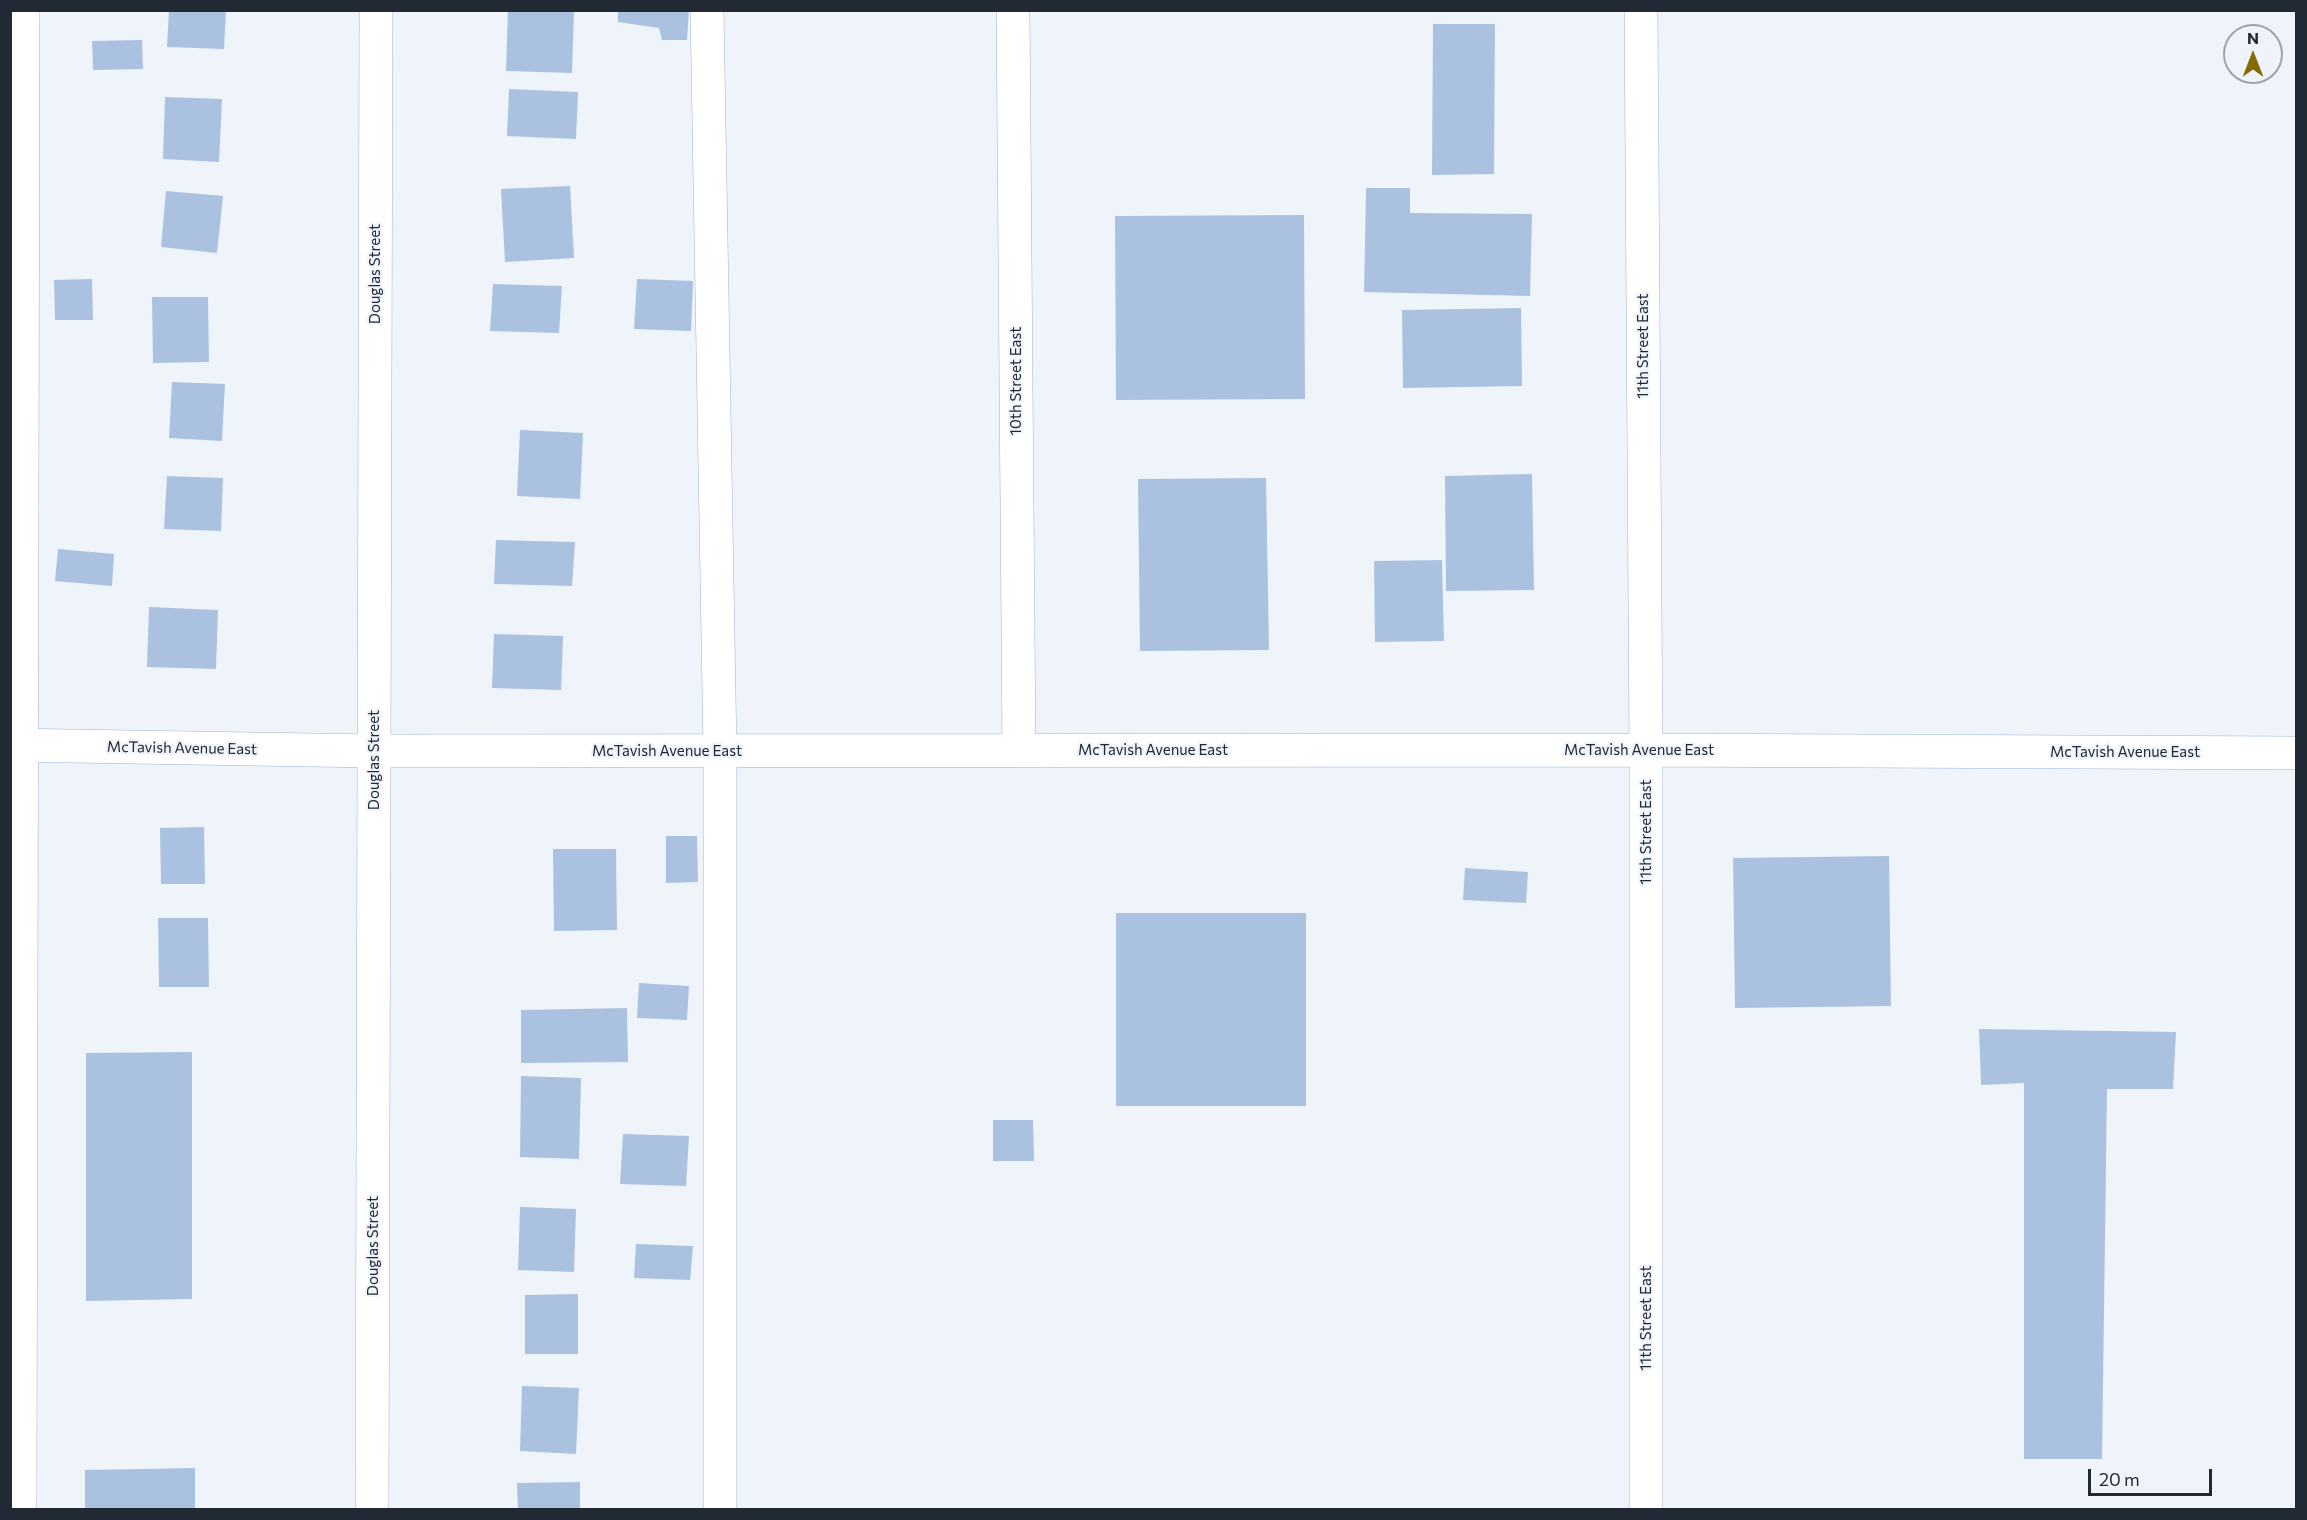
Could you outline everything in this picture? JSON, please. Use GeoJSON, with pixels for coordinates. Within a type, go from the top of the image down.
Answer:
{"type":"FeatureCollection","features":[{"type":"Feature","properties":{"kind":"street"},"geometry":{"type":"LineString","coordinates":[[20,1509],[16,745],[23,10]]}},
{"type":"Feature","properties":{"kind":"street","name":"Douglas Street"},"geometry":{"type":"LineString","coordinates":[[372,1509],[376,10]]}},
{"type":"Feature","properties":{"kind":"street"},"geometry":{"type":"LineString","coordinates":[[707,10],[720,751],[720,1509]]}},
{"type":"Feature","properties":{"kind":"street","name":"10th Street East"},"geometry":{"type":"LineString","coordinates":[[1013,10],[1019,751]]}},
{"type":"Feature","properties":{"kind":"street","name":"11th Street East"},"geometry":{"type":"LineString","coordinates":[[1641,10],[1646,750],[1646,1509]]}},
{"type":"Feature","properties":{"kind":"street","name":"McTavish Avenue East"},"geometry":{"type":"LineString","coordinates":[[16,745],[374,751],[1646,750],[2296,753]]}},
{"type":"Feature","properties":{"kind":"building"},"geometry":{"type":"Polygon","coordinates":[[[169,10],[226,10],[224,49],[167,47],[169,10]]]}},
{"type":"Feature","properties":{"kind":"building"},"geometry":{"type":"Polygon","coordinates":[[[508,10],[574,10],[572,73],[506,71],[508,10]]]}},
{"type":"Feature","properties":{"kind":"building"},"geometry":{"type":"Polygon","coordinates":[[[618,10],[689,10],[687,40],[662,40],[659,28],[618,22],[618,10]]]}},
{"type":"Feature","properties":{"kind":"building"},"geometry":{"type":"Polygon","coordinates":[[[1433,24],[1495,24],[1494,174],[1432,175],[1433,24]]]}},
{"type":"Feature","properties":{"kind":"building"},"geometry":{"type":"Polygon","coordinates":[[[142,40],[143,69],[93,70],[92,41],[142,40]]]}},
{"type":"Feature","properties":{"kind":"building"},"geometry":{"type":"Polygon","coordinates":[[[509,89],[578,92],[576,139],[507,136],[509,89]]]}},
{"type":"Feature","properties":{"kind":"building"},"geometry":{"type":"Polygon","coordinates":[[[165,97],[222,99],[219,162],[163,159],[165,97]]]}},
{"type":"Feature","properties":{"kind":"building"},"geometry":{"type":"Polygon","coordinates":[[[570,186],[574,258],[505,262],[501,189],[570,186]]]}},
{"type":"Feature","properties":{"kind":"building"},"geometry":{"type":"Polygon","coordinates":[[[1366,188],[1410,188],[1410,213],[1532,214],[1530,296],[1364,292],[1366,188]]]}},
{"type":"Feature","properties":{"kind":"building"},"geometry":{"type":"Polygon","coordinates":[[[166,191],[223,196],[217,253],[161,247],[166,191]]]}},
{"type":"Feature","properties":{"kind":"building"},"geometry":{"type":"Polygon","coordinates":[[[1304,215],[1305,399],[1116,400],[1115,216],[1304,215]]]}},
{"type":"Feature","properties":{"kind":"building"},"geometry":{"type":"Polygon","coordinates":[[[92,279],[93,320],[55,320],[54,280],[92,279]]]}},
{"type":"Feature","properties":{"kind":"building"},"geometry":{"type":"Polygon","coordinates":[[[637,279],[693,281],[691,331],[634,329],[637,279]]]}},
{"type":"Feature","properties":{"kind":"building"},"geometry":{"type":"Polygon","coordinates":[[[493,284],[562,286],[559,333],[490,331],[493,284]]]}},
{"type":"Feature","properties":{"kind":"building"},"geometry":{"type":"Polygon","coordinates":[[[152,297],[208,297],[209,362],[153,363],[152,297]]]}},
{"type":"Feature","properties":{"kind":"building"},"geometry":{"type":"Polygon","coordinates":[[[1521,308],[1522,386],[1403,388],[1402,310],[1521,308]]]}},
{"type":"Feature","properties":{"kind":"building"},"geometry":{"type":"Polygon","coordinates":[[[172,382],[225,384],[222,441],[169,438],[172,382]]]}},
{"type":"Feature","properties":{"kind":"building"},"geometry":{"type":"Polygon","coordinates":[[[520,430],[583,433],[580,499],[517,496],[520,430]]]}},
{"type":"Feature","properties":{"kind":"building"},"geometry":{"type":"Polygon","coordinates":[[[1532,474],[1534,590],[1446,591],[1445,476],[1532,474]]]}},
{"type":"Feature","properties":{"kind":"building"},"geometry":{"type":"Polygon","coordinates":[[[167,476],[223,478],[221,531],[164,529],[167,476]]]}},
{"type":"Feature","properties":{"kind":"building"},"geometry":{"type":"Polygon","coordinates":[[[1266,478],[1269,650],[1140,651],[1138,479],[1266,478]]]}},
{"type":"Feature","properties":{"kind":"building"},"geometry":{"type":"Polygon","coordinates":[[[496,540],[575,542],[572,586],[494,584],[496,540]]]}},
{"type":"Feature","properties":{"kind":"building"},"geometry":{"type":"Polygon","coordinates":[[[58,549],[114,554],[112,586],[55,581],[58,549]]]}},
{"type":"Feature","properties":{"kind":"building"},"geometry":{"type":"Polygon","coordinates":[[[1442,560],[1444,641],[1375,642],[1374,561],[1442,560]]]}},
{"type":"Feature","properties":{"kind":"building"},"geometry":{"type":"Polygon","coordinates":[[[149,607],[218,610],[216,669],[147,667],[149,607]]]}},
{"type":"Feature","properties":{"kind":"building"},"geometry":{"type":"Polygon","coordinates":[[[494,634],[563,636],[561,690],[492,688],[494,634]]]}},
{"type":"Feature","properties":{"kind":"building"},"geometry":{"type":"Polygon","coordinates":[[[204,827],[205,884],[161,884],[160,828],[204,827]]]}},
{"type":"Feature","properties":{"kind":"building"},"geometry":{"type":"Polygon","coordinates":[[[666,836],[697,836],[698,882],[666,883],[666,836]]]}},
{"type":"Feature","properties":{"kind":"building"},"geometry":{"type":"Polygon","coordinates":[[[553,849],[616,849],[617,930],[554,931],[553,849]]]}},
{"type":"Feature","properties":{"kind":"building"},"geometry":{"type":"Polygon","coordinates":[[[1889,856],[1891,1006],[1735,1008],[1733,858],[1889,856]]]}},
{"type":"Feature","properties":{"kind":"building"},"geometry":{"type":"Polygon","coordinates":[[[1465,868],[1528,872],[1526,903],[1463,900],[1465,868]]]}},
{"type":"Feature","properties":{"kind":"building"},"geometry":{"type":"Polygon","coordinates":[[[1116,913],[1306,913],[1306,1106],[1116,1106],[1116,913]]]}},
{"type":"Feature","properties":{"kind":"building"},"geometry":{"type":"Polygon","coordinates":[[[158,918],[208,918],[209,987],[159,987],[158,918]]]}},
{"type":"Feature","properties":{"kind":"building"},"geometry":{"type":"Polygon","coordinates":[[[639,983],[689,986],[687,1020],[637,1018],[639,983]]]}},
{"type":"Feature","properties":{"kind":"building"},"geometry":{"type":"Polygon","coordinates":[[[627,1008],[628,1062],[521,1063],[521,1010],[627,1008]]]}},
{"type":"Feature","properties":{"kind":"building"},"geometry":{"type":"Polygon","coordinates":[[[1979,1029],[2176,1032],[2173,1089],[2107,1089],[2102,1459],[2024,1459],[2024,1083],[1981,1085],[1979,1029]]]}},
{"type":"Feature","properties":{"kind":"building"},"geometry":{"type":"Polygon","coordinates":[[[192,1052],[192,1299],[86,1301],[86,1053],[192,1052]]]}},
{"type":"Feature","properties":{"kind":"building"},"geometry":{"type":"Polygon","coordinates":[[[521,1076],[581,1078],[579,1159],[520,1157],[521,1076]]]}},
{"type":"Feature","properties":{"kind":"building"},"geometry":{"type":"Polygon","coordinates":[[[993,1120],[1033,1120],[1034,1161],[993,1161],[993,1120]]]}},
{"type":"Feature","properties":{"kind":"building"},"geometry":{"type":"Polygon","coordinates":[[[623,1134],[689,1136],[686,1186],[620,1184],[623,1134]]]}},
{"type":"Feature","properties":{"kind":"building"},"geometry":{"type":"Polygon","coordinates":[[[520,1207],[576,1209],[574,1272],[518,1270],[520,1207]]]}},
{"type":"Feature","properties":{"kind":"building"},"geometry":{"type":"Polygon","coordinates":[[[636,1244],[693,1246],[690,1280],[634,1278],[636,1244]]]}},
{"type":"Feature","properties":{"kind":"building"},"geometry":{"type":"Polygon","coordinates":[[[578,1294],[578,1354],[525,1354],[525,1295],[578,1294]]]}},
{"type":"Feature","properties":{"kind":"building"},"geometry":{"type":"Polygon","coordinates":[[[522,1386],[579,1388],[576,1454],[520,1451],[522,1386]]]}},
{"type":"Feature","properties":{"kind":"building"},"geometry":{"type":"Polygon","coordinates":[[[195,1468],[195,1510],[85,1510],[85,1470],[195,1468]]]}},
{"type":"Feature","properties":{"kind":"building"},"geometry":{"type":"Polygon","coordinates":[[[580,1482],[580,1510],[518,1510],[517,1483],[580,1482]]]}}]}
